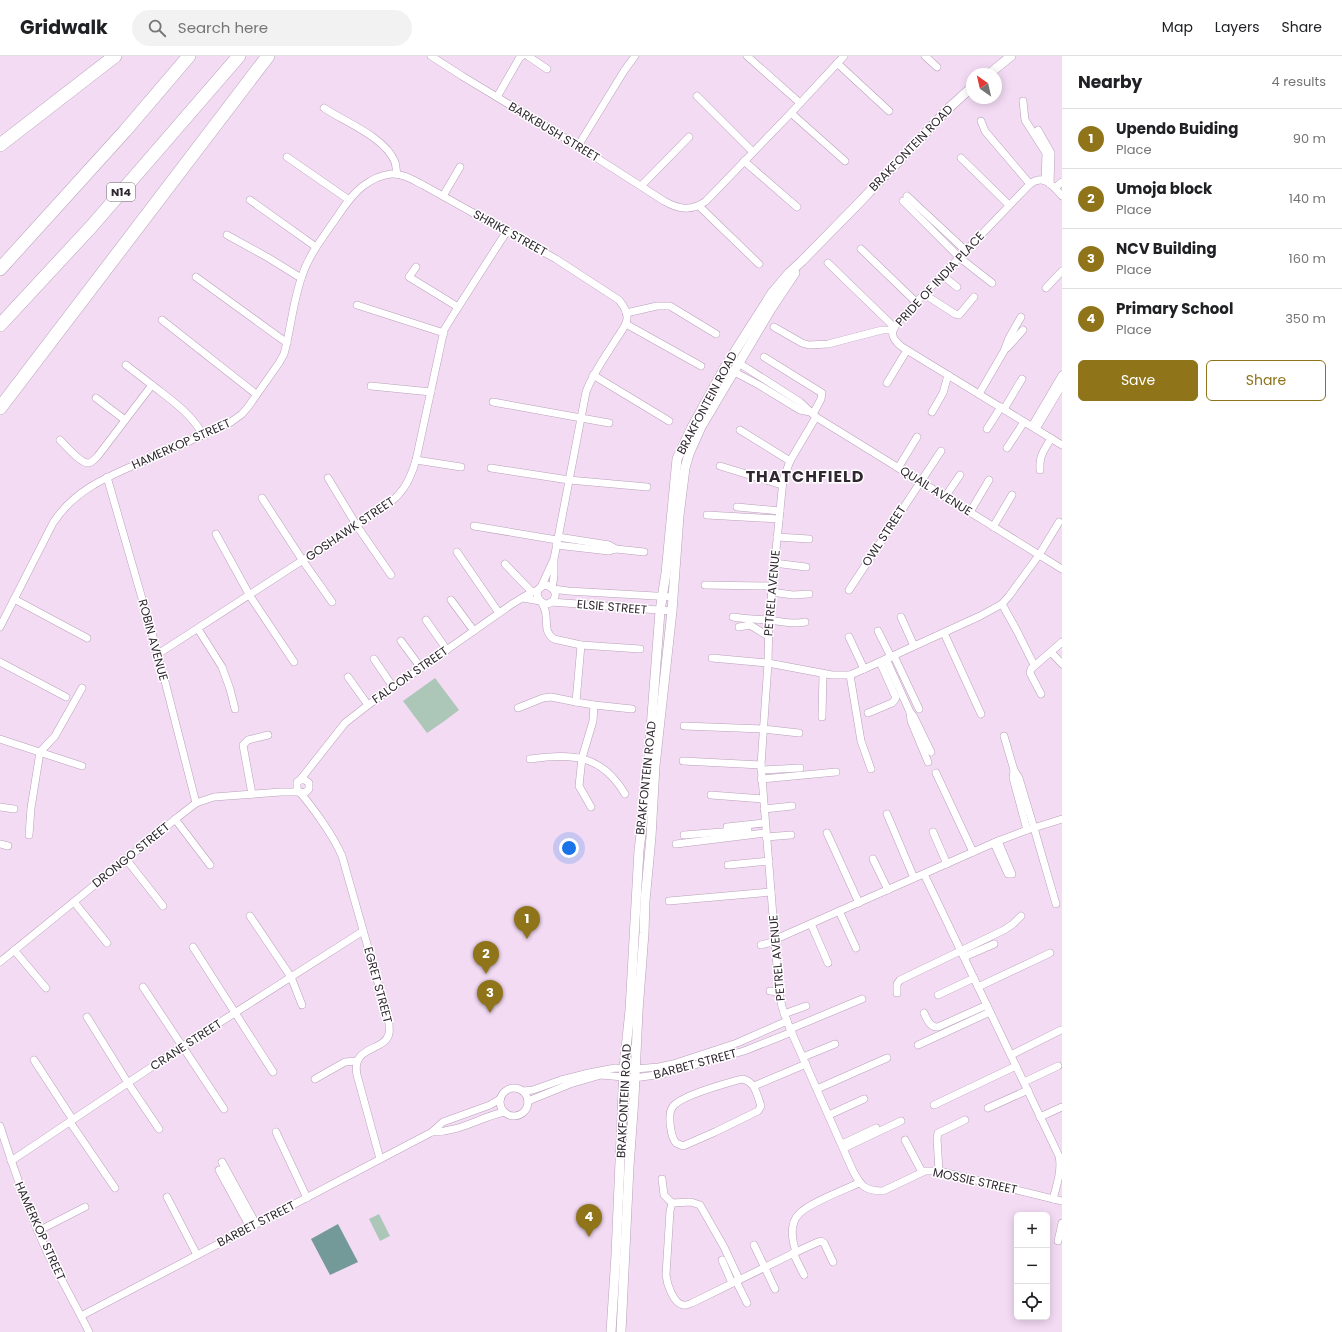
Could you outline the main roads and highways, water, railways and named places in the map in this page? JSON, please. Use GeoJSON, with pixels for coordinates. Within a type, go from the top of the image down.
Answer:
{"type":"FeatureCollection","features":[{"type":"Feature","properties":{"kind":"highway"},"geometry":{"type":"LineString","coordinates":[[0,146],[115,56]]}},
{"type":"Feature","properties":{"kind":"highway"},"geometry":{"type":"LineString","coordinates":[[0,269],[125,131],[189,56]]}},
{"type":"Feature","properties":{"kind":"highway","name":"N14"},"geometry":{"type":"LineString","coordinates":[[0,325],[91,227],[239,56]]}},
{"type":"Feature","properties":{"kind":"highway"},"geometry":{"type":"LineString","coordinates":[[0,408],[268,56]]}},
{"type":"Feature","properties":{"kind":"place","name":"Upendo Buiding"},"geometry":{"type":"Point","coordinates":[527,939]}},
{"type":"Feature","properties":{"kind":"place","name":"Umoja block"},"geometry":{"type":"Point","coordinates":[486,974]}},
{"type":"Feature","properties":{"kind":"place","name":"NCV Building"},"geometry":{"type":"Point","coordinates":[490,1013]}},
{"type":"Feature","properties":{"kind":"place","name":"Primary School"},"geometry":{"type":"Point","coordinates":[589,1237]}},
{"type":"Feature","properties":{"kind":"district","name":"THATCHFIELD"},"geometry":{"type":"Point","coordinates":[805,476]}}]}
